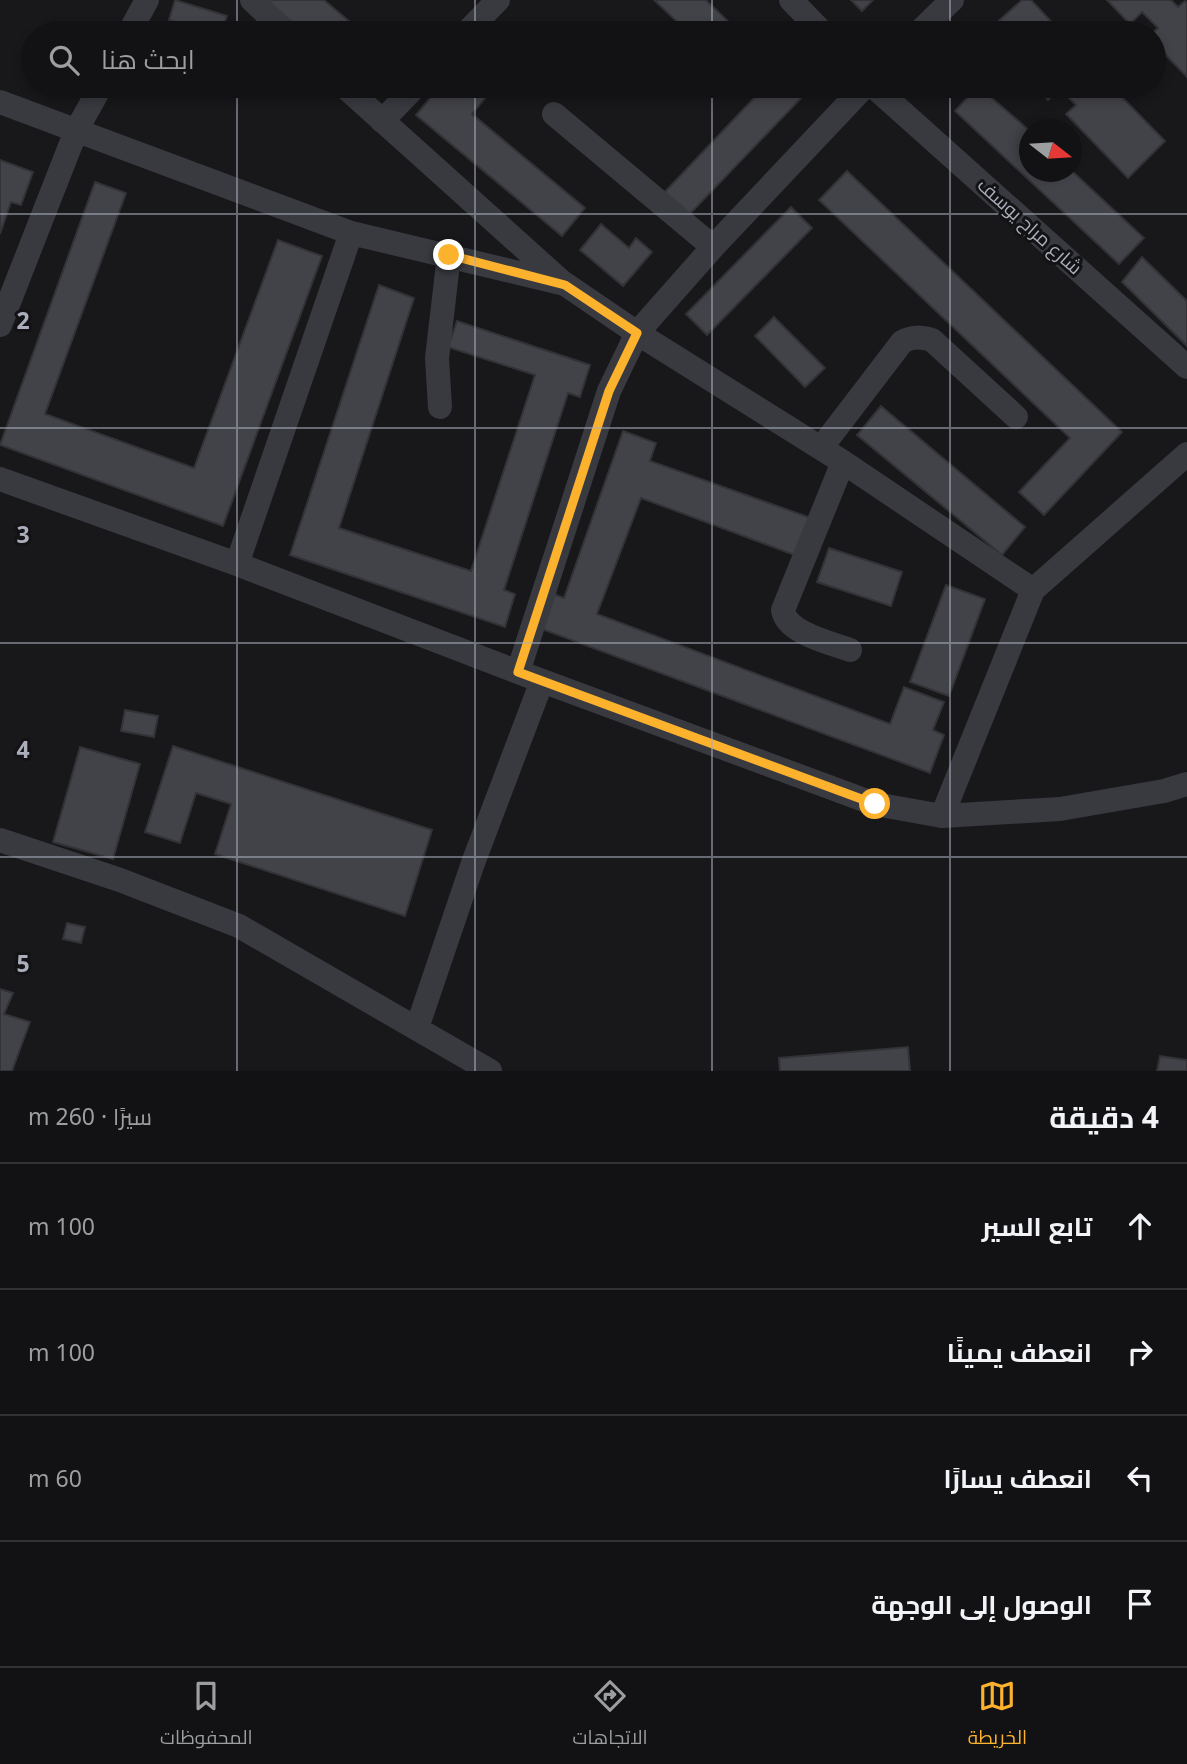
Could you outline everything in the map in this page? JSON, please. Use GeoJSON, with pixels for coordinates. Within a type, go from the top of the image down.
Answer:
{"type":"FeatureCollection","features":[{"type":"Feature","properties":{"kind":"street"},"geometry":{"type":"LineString","coordinates":[[136,21],[147,0]]}},
{"type":"Feature","properties":{"kind":"street"},"geometry":{"type":"LineString","coordinates":[[252,0],[275,21]]}},
{"type":"Feature","properties":{"kind":"street"},"geometry":{"type":"LineString","coordinates":[[478,21],[498,0]]}},
{"type":"Feature","properties":{"kind":"street"},"geometry":{"type":"LineString","coordinates":[[791,0],[811,21]]}},
{"type":"Feature","properties":{"kind":"street"},"geometry":{"type":"LineString","coordinates":[[930,21],[952,0]]}},
{"type":"Feature","properties":{"kind":"street"},"geometry":{"type":"LineString","coordinates":[[0,325],[76,131],[94,98]]}},
{"type":"Feature","properties":{"kind":"street"},"geometry":{"type":"LineString","coordinates":[[357,98],[565,285],[843,461],[1033,590]]}},
{"type":"Feature","properties":{"kind":"street"},"geometry":{"type":"LineString","coordinates":[[382,121],[404,98]]}},
{"type":"Feature","properties":{"kind":"street"},"geometry":{"type":"LineString","coordinates":[[518,672],[609,391],[637,333],[713,247],[854,98]]}},
{"type":"Feature","properties":{"kind":"street","name":"شارع مراح يوسف"},"geometry":{"type":"LineString","coordinates":[[886,98],[1187,367]]}},
{"type":"Feature","properties":{"kind":"street"},"geometry":{"type":"LineString","coordinates":[[0,103],[351,233],[565,285]]}},
{"type":"Feature","properties":{"kind":"street"},"geometry":{"type":"LineString","coordinates":[[554,114],[713,247]]}},
{"type":"Feature","properties":{"kind":"street"},"geometry":{"type":"LineString","coordinates":[[237,564],[351,233]]}},
{"type":"Feature","properties":{"kind":"street"},"geometry":{"type":"LineString","coordinates":[[440,407],[437,358],[449,255]]}},
{"type":"Feature","properties":{"kind":"street"},"geometry":{"type":"LineString","coordinates":[[821,448],[902,342],[908,338],[932,340],[1016,417]]}},
{"type":"Feature","properties":{"kind":"street"},"geometry":{"type":"LineString","coordinates":[[942,816],[1033,590],[1187,454]]}},
{"type":"Feature","properties":{"kind":"street"},"geometry":{"type":"LineString","coordinates":[[843,461],[783,610],[786,621],[797,630],[850,650]]}},
{"type":"Feature","properties":{"kind":"street"},"geometry":{"type":"LineString","coordinates":[[0,480],[237,564],[518,672],[875,804],[942,816],[1060,809],[1164,791],[1187,783]]}},
{"type":"Feature","properties":{"kind":"street"},"geometry":{"type":"LineString","coordinates":[[416,1028],[473,863],[542,681]]}},
{"type":"Feature","properties":{"kind":"street"},"geometry":{"type":"LineString","coordinates":[[0,840],[120,880],[239,926],[490,1071]]}},
{"type":"Feature","properties":{"kind":"building"},"geometry":{"type":"Polygon","coordinates":[[[175,0],[227,16],[225,21],[169,20],[175,0]]]}},
{"type":"Feature","properties":{"kind":"building"},"geometry":{"type":"Polygon","coordinates":[[[265,0],[324,0],[349,21],[290,21],[265,0]]]}},
{"type":"Feature","properties":{"kind":"building"},"geometry":{"type":"Polygon","coordinates":[[[654,0],[706,0],[728,21],[676,21],[654,0]]]}},
{"type":"Feature","properties":{"kind":"building"},"geometry":{"type":"Polygon","coordinates":[[[851,0],[873,0],[862,11],[851,0]]]}},
{"type":"Feature","properties":{"kind":"building"},"geometry":{"type":"Polygon","coordinates":[[[1022,0],[1031,0],[1051,21],[998,21],[1022,0]]]}},
{"type":"Feature","properties":{"kind":"building"},"geometry":{"type":"Polygon","coordinates":[[[1107,0],[1171,0],[1178,7],[1185,1],[1187,77],[1166,55],[1166,21],[1151,21],[1142,12],[1133,21],[1127,21],[1107,0]]]}},
{"type":"Feature","properties":{"kind":"building"},"geometry":{"type":"Polygon","coordinates":[[[430,98],[485,98],[472,114],[585,208],[562,236],[416,115],[430,98]]]}},
{"type":"Feature","properties":{"kind":"building"},"geometry":{"type":"Polygon","coordinates":[[[754,98],[801,98],[683,221],[659,198],[754,98]]]}},
{"type":"Feature","properties":{"kind":"building"},"geometry":{"type":"Polygon","coordinates":[[[967,98],[992,98],[1019,121],[1019,171],[955,111],[967,98]]]}},
{"type":"Feature","properties":{"kind":"building"},"geometry":{"type":"Polygon","coordinates":[[[1069,98],[1123,98],[1165,141],[1128,178],[1082,131],[1082,119],[1071,119],[1066,114],[1076,105],[1069,98]]]}},
{"type":"Feature","properties":{"kind":"building"},"geometry":{"type":"Polygon","coordinates":[[[0,160],[33,172],[21,205],[11,202],[0,234],[0,160]]]}},
{"type":"Feature","properties":{"kind":"building"},"geometry":{"type":"Polygon","coordinates":[[[847,171],[1122,432],[1044,515],[1019,492],[1070,438],[819,200],[847,171]]]}},
{"type":"Feature","properties":{"kind":"building"},"geometry":{"type":"Polygon","coordinates":[[[1082,180],[1144,238],[1119,264],[1031,182],[1082,180]]]}},
{"type":"Feature","properties":{"kind":"building"},"geometry":{"type":"Polygon","coordinates":[[[95,182],[126,193],[45,414],[194,468],[278,240],[322,256],[223,526],[0,445],[95,182]]]}},
{"type":"Feature","properties":{"kind":"building"},"geometry":{"type":"Polygon","coordinates":[[[791,207],[812,228],[707,335],[686,314],[791,207]]]}},
{"type":"Feature","properties":{"kind":"building"},"geometry":{"type":"Polygon","coordinates":[[[601,224],[629,248],[636,238],[652,252],[623,286],[580,250],[601,224]]]}},
{"type":"Feature","properties":{"kind":"building"},"geometry":{"type":"Polygon","coordinates":[[[1142,257],[1187,301],[1187,346],[1122,282],[1142,257]]]}},
{"type":"Feature","properties":{"kind":"building"},"geometry":{"type":"Polygon","coordinates":[[[379,285],[414,298],[339,528],[471,571],[535,375],[448,347],[457,321],[590,365],[580,397],[568,393],[504,590],[515,594],[505,627],[290,555],[379,285]]]}},
{"type":"Feature","properties":{"kind":"building"},"geometry":{"type":"Polygon","coordinates":[[[774,317],[825,368],[805,387],[755,336],[774,317]]]}},
{"type":"Feature","properties":{"kind":"building"},"geometry":{"type":"Polygon","coordinates":[[[881,406],[1025,527],[1002,555],[857,435],[881,406]]]}},
{"type":"Feature","properties":{"kind":"building"},"geometry":{"type":"Polygon","coordinates":[[[623,431],[656,443],[650,461],[814,519],[800,557],[641,498],[597,614],[890,724],[904,687],[944,702],[933,730],[944,735],[930,773],[539,628],[551,593],[564,598],[623,431]]]}},
{"type":"Feature","properties":{"kind":"building"},"geometry":{"type":"Polygon","coordinates":[[[829,548],[902,572],[891,606],[817,582],[829,548]]]}},
{"type":"Feature","properties":{"kind":"building"},"geometry":{"type":"Polygon","coordinates":[[[946,585],[985,599],[949,696],[910,682],[946,585]]]}},
{"type":"Feature","properties":{"kind":"building"},"geometry":{"type":"Polygon","coordinates":[[[125,710],[158,716],[154,737],[121,731],[125,710]]]}},
{"type":"Feature","properties":{"kind":"building"},"geometry":{"type":"Polygon","coordinates":[[[173,746],[432,830],[405,916],[215,854],[231,804],[196,793],[180,843],[145,832],[173,746]]]}},
{"type":"Feature","properties":{"kind":"building"},"geometry":{"type":"Polygon","coordinates":[[[80,747],[140,764],[113,859],[53,842],[80,747]]]}},
{"type":"Feature","properties":{"kind":"building"},"geometry":{"type":"Polygon","coordinates":[[[67,923],[85,927],[81,943],[63,939],[67,923]]]}},
{"type":"Feature","properties":{"kind":"building"},"geometry":{"type":"Polygon","coordinates":[[[0,989],[13,993],[4,1014],[30,1022],[12,1071],[0,1071],[0,989]]]}},
{"type":"Feature","properties":{"kind":"building"},"geometry":{"type":"Polygon","coordinates":[[[908,1047],[910,1071],[780,1071],[779,1058],[908,1047]]]}},
{"type":"Feature","properties":{"kind":"building"},"geometry":{"type":"Polygon","coordinates":[[[1160,1056],[1187,1060],[1187,1071],[1157,1071],[1160,1056]]]}},
{"type":"Feature","properties":{"kind":"route"},"geometry":{"type":"LineString","coordinates":[[449,255],[565,285],[637,333],[609,391],[518,672],[875,804]]}}]}
